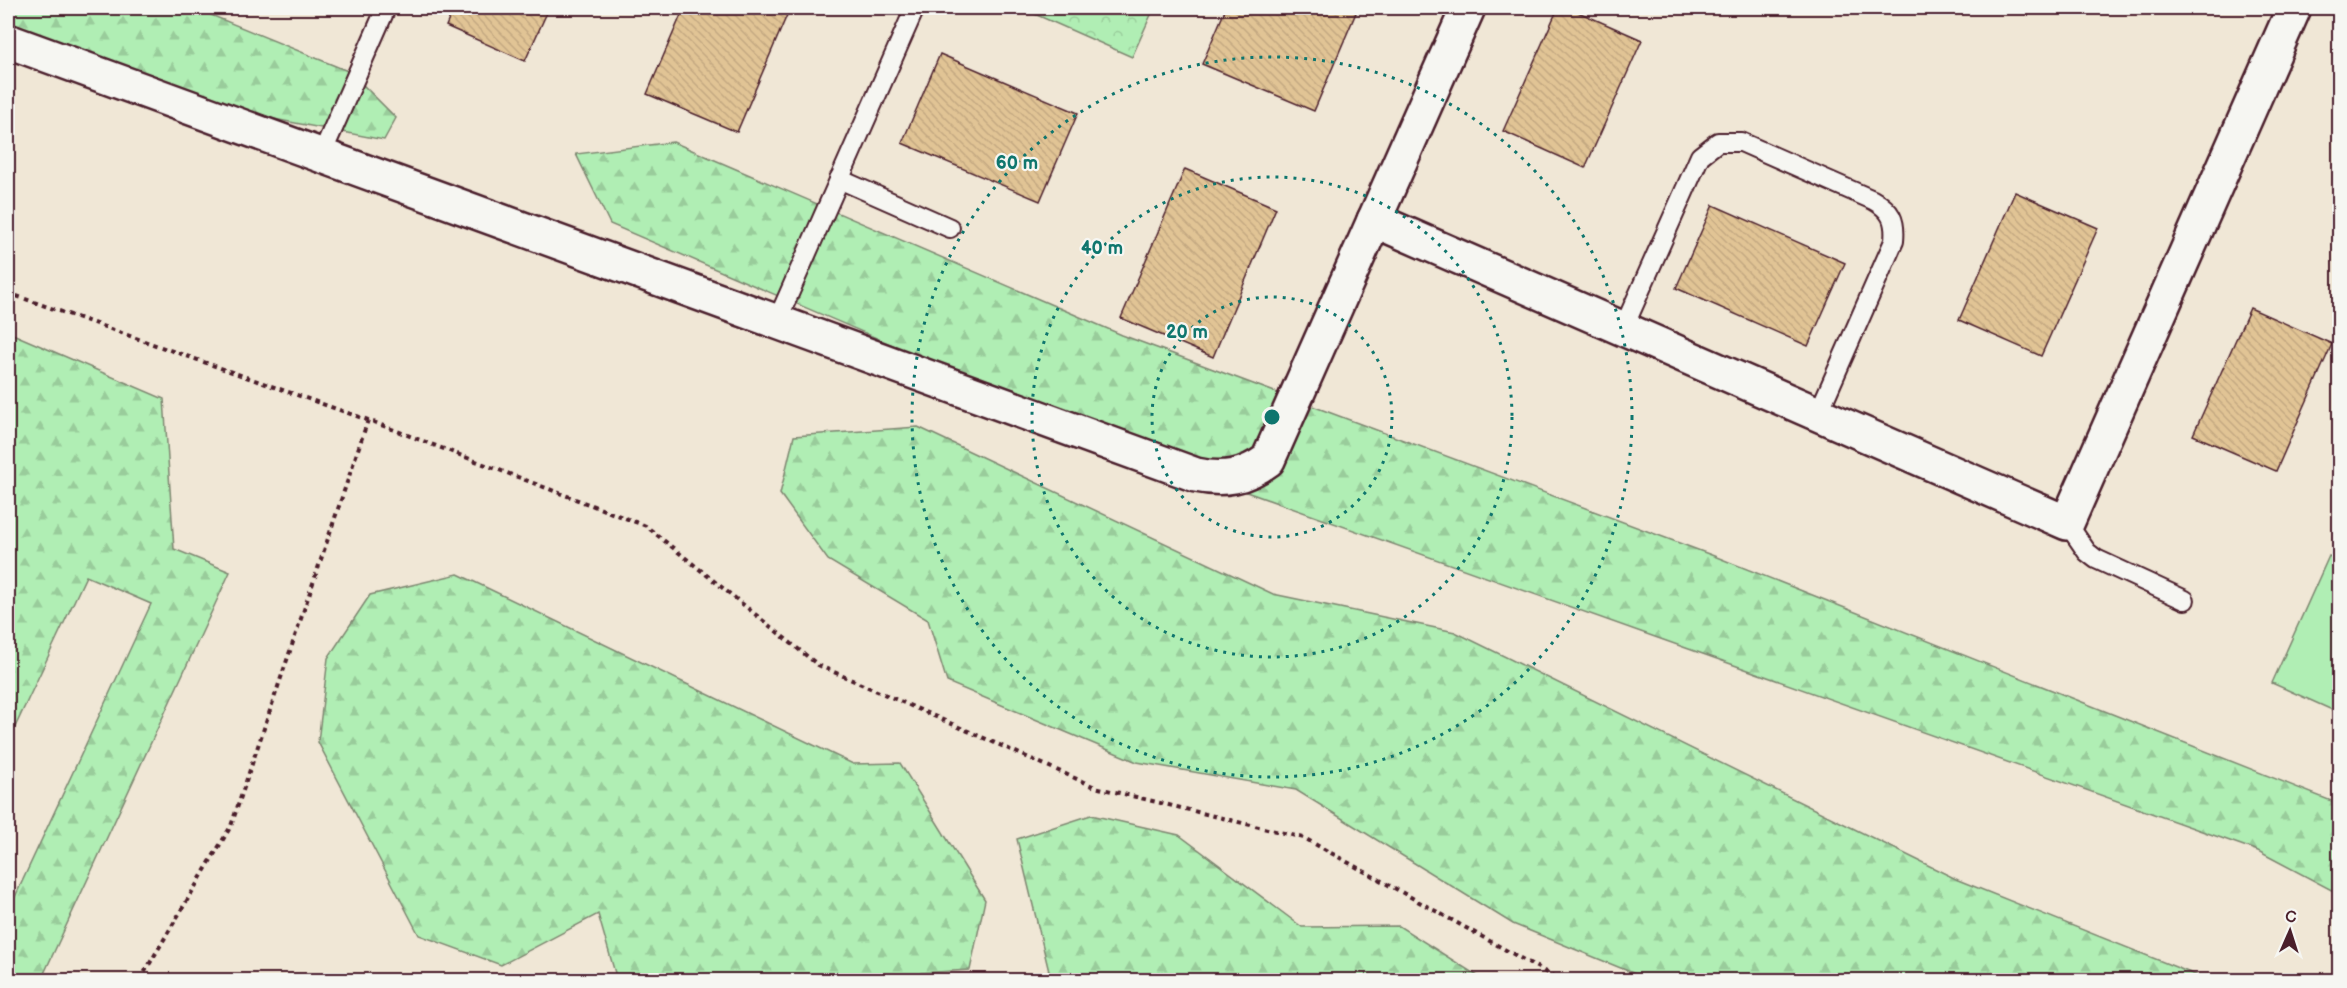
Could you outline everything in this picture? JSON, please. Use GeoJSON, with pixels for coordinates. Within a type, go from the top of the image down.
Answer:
{"type":"FeatureCollection","features":[{"type":"Feature","properties":{"kind":"street"},"geometry":{"type":"LineString","coordinates":[[8,41],[1196,475],[1227,478],[1249,473],[1268,460],[1468,8]]}},
{"type":"Feature","properties":{"kind":"street"},"geometry":{"type":"LineString","coordinates":[[1374,220],[2067,523],[2294,8]]}},
{"type":"Feature","properties":{"kind":"lane"},"geometry":{"type":"LineString","coordinates":[[321,156],[387,8]]}},
{"type":"Feature","properties":{"kind":"lane"},"geometry":{"type":"LineString","coordinates":[[777,321],[915,8]]}},
{"type":"Feature","properties":{"kind":"lane"},"geometry":{"type":"LineString","coordinates":[[1623,329],[1700,156],[1708,147],[1730,140],[1742,142],[1802,168],[1885,206],[1895,226],[1894,241],[1818,414]]}},
{"type":"Feature","properties":{"kind":"lane"},"geometry":{"type":"LineString","coordinates":[[839,179],[950,228]]}},
{"type":"Feature","properties":{"kind":"lane"},"geometry":{"type":"LineString","coordinates":[[2067,523],[2087,552],[2096,559],[2185,600]]}},
{"type":"Feature","properties":{"kind":"path"},"geometry":{"type":"LineString","coordinates":[[8,293],[368,420],[646,526],[818,665],[1095,787],[1304,838],[1560,981]]}},
{"type":"Feature","properties":{"kind":"path"},"geometry":{"type":"LineString","coordinates":[[140,981],[231,826],[368,420]]}},
{"type":"Feature","properties":{"kind":"green space"},"geometry":{"type":"Polygon","coordinates":[[[8,8],[194,8],[350,72],[396,118],[384,140],[248,114],[8,23],[8,8]]]}},
{"type":"Feature","properties":{"kind":"green space"},"geometry":{"type":"Polygon","coordinates":[[[1021,8],[1154,8],[1132,57],[1021,8]]]}},
{"type":"Feature","properties":{"kind":"green space"},"geometry":{"type":"Polygon","coordinates":[[[673,142],[1122,335],[1714,556],[2339,804],[2339,894],[2258,851],[1190,472],[610,224],[576,154],[673,142]]]}},
{"type":"Feature","properties":{"kind":"green space"},"geometry":{"type":"Polygon","coordinates":[[[8,332],[164,399],[174,549],[230,572],[41,980],[8,980],[8,912],[151,604],[86,576],[8,742],[8,332]]]}},
{"type":"Feature","properties":{"kind":"green space"},"geometry":{"type":"Polygon","coordinates":[[[918,427],[1273,594],[1455,632],[1958,880],[2208,980],[1650,980],[1513,924],[1296,790],[1137,762],[947,682],[928,620],[828,560],[780,494],[794,436],[918,427]]]}},
{"type":"Feature","properties":{"kind":"green space"},"geometry":{"type":"Polygon","coordinates":[[[2329,556],[2339,560],[2339,713],[2272,683],[2329,556]]]}},
{"type":"Feature","properties":{"kind":"green space"},"geometry":{"type":"Polygon","coordinates":[[[458,574],[853,764],[900,763],[985,900],[970,970],[921,973],[922,980],[617,980],[598,914],[501,965],[419,935],[318,742],[328,658],[370,595],[458,574]]]}},
{"type":"Feature","properties":{"kind":"green space"},"geometry":{"type":"Polygon","coordinates":[[[1091,815],[1179,835],[1302,927],[1399,926],[1484,980],[1051,980],[1017,839],[1091,815]]]}},
{"type":"Feature","properties":{"kind":"building"},"geometry":{"type":"Polygon","coordinates":[[[454,8],[549,8],[525,61],[446,26],[454,8]]]}},
{"type":"Feature","properties":{"kind":"building"},"geometry":{"type":"Polygon","coordinates":[[[684,8],[790,8],[737,132],[647,94],[684,8]]]}},
{"type":"Feature","properties":{"kind":"building"},"geometry":{"type":"Polygon","coordinates":[[[1226,8],[1358,8],[1314,111],[1202,64],[1226,8]]]}},
{"type":"Feature","properties":{"kind":"building"},"geometry":{"type":"Polygon","coordinates":[[[1558,8],[1569,8],[1642,40],[1585,168],[1503,131],[1558,8]]]}},
{"type":"Feature","properties":{"kind":"building"},"geometry":{"type":"Polygon","coordinates":[[[940,54],[1078,113],[1040,201],[902,143],[940,54]]]}},
{"type":"Feature","properties":{"kind":"building"},"geometry":{"type":"Polygon","coordinates":[[[1185,169],[1276,208],[1213,357],[1121,318],[1185,169]]]}},
{"type":"Feature","properties":{"kind":"building"},"geometry":{"type":"Polygon","coordinates":[[[2015,192],[2098,228],[2041,356],[1959,320],[2015,192]]]}},
{"type":"Feature","properties":{"kind":"building"},"geometry":{"type":"Polygon","coordinates":[[[1713,205],[1845,263],[1808,346],[1676,288],[1713,205]]]}},
{"type":"Feature","properties":{"kind":"building"},"geometry":{"type":"Polygon","coordinates":[[[2250,308],[2332,344],[2276,471],[2193,435],[2250,308]]]}}]}
